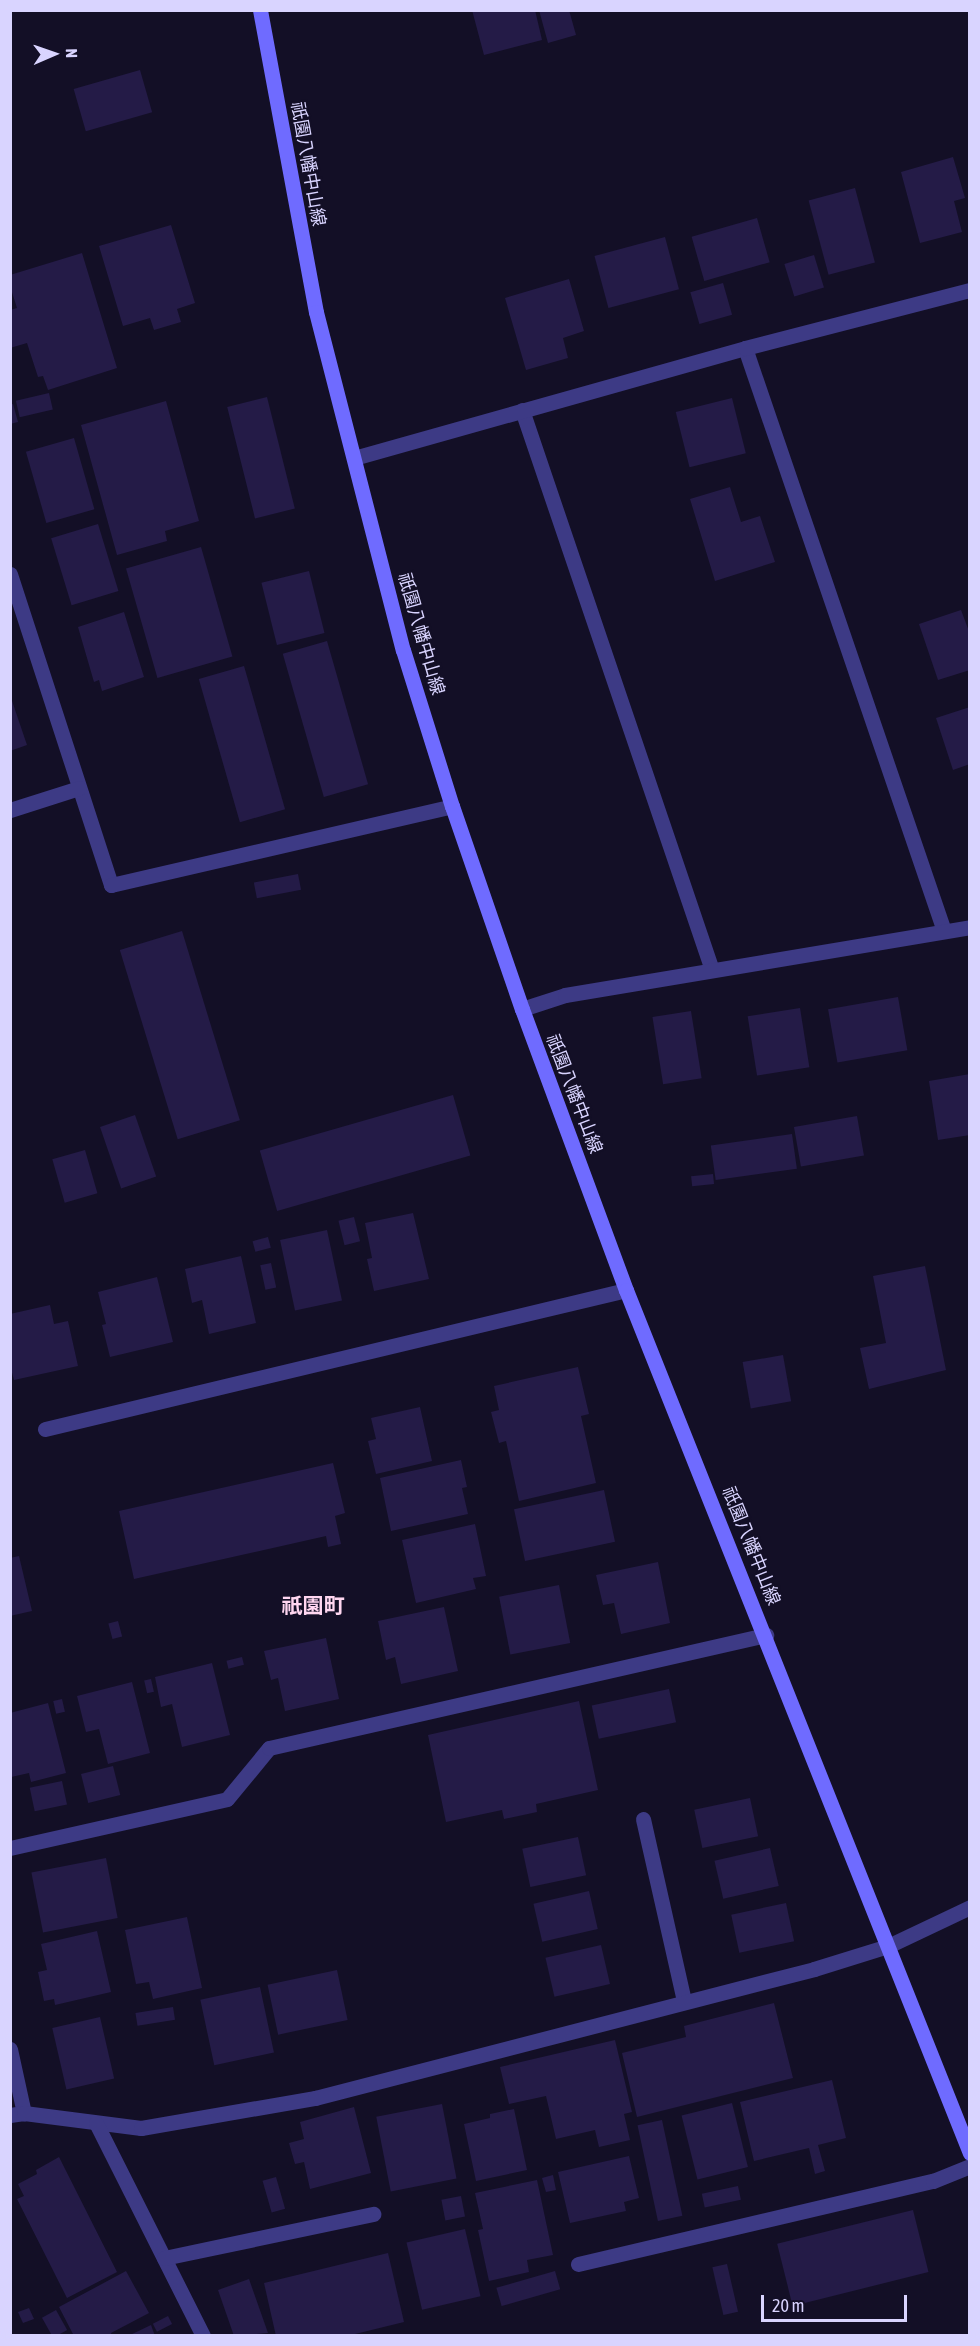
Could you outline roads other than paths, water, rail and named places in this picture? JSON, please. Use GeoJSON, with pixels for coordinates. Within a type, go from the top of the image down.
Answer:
{"type":"FeatureCollection","features":[{"type":"Feature","properties":{"kind":"main road","name":"祇園八幡中山線"},"geometry":{"type":"LineString","coordinates":[[260,10],[316,312],[403,650],[452,807],[522,1009],[626,1290],[766,1635],[969,2153]]}},
{"type":"Feature","properties":{"kind":"street"},"geometry":{"type":"LineString","coordinates":[[354,458],[745,348],[969,290]]}},
{"type":"Feature","properties":{"kind":"street"},"geometry":{"type":"LineString","coordinates":[[745,348],[944,931]]}},
{"type":"Feature","properties":{"kind":"street"},"geometry":{"type":"LineString","coordinates":[[522,410],[712,970]]}},
{"type":"Feature","properties":{"kind":"street"},"geometry":{"type":"LineString","coordinates":[[10,574],[111,885],[452,807]]}},
{"type":"Feature","properties":{"kind":"street"},"geometry":{"type":"LineString","coordinates":[[10,810],[79,788]]}},
{"type":"Feature","properties":{"kind":"street"},"geometry":{"type":"LineString","coordinates":[[522,1009],[565,995],[969,927]]}},
{"type":"Feature","properties":{"kind":"street"},"geometry":{"type":"LineString","coordinates":[[45,1429],[626,1290]]}},
{"type":"Feature","properties":{"kind":"street"},"geometry":{"type":"LineString","coordinates":[[10,1848],[227,1799],[269,1748],[766,1635]]}},
{"type":"Feature","properties":{"kind":"street"},"geometry":{"type":"LineString","coordinates":[[642,1819],[684,2001]]}},
{"type":"Feature","properties":{"kind":"street"},"geometry":{"type":"LineString","coordinates":[[10,2049],[17,2114],[141,2128],[315,2098],[814,1969],[888,1946],[969,1907]]}},
{"type":"Feature","properties":{"kind":"street"},"geometry":{"type":"LineString","coordinates":[[96,2123],[203,2336]]}},
{"type":"Feature","properties":{"kind":"street"},"geometry":{"type":"LineString","coordinates":[[578,2264],[933,2181],[969,2166]]}},
{"type":"Feature","properties":{"kind":"street"},"geometry":{"type":"LineString","coordinates":[[165,2258],[373,2214]]}},
{"type":"Feature","properties":{"kind":"district","name":"祇園町"},"geometry":{"type":"Point","coordinates":[313,1605]}}]}
